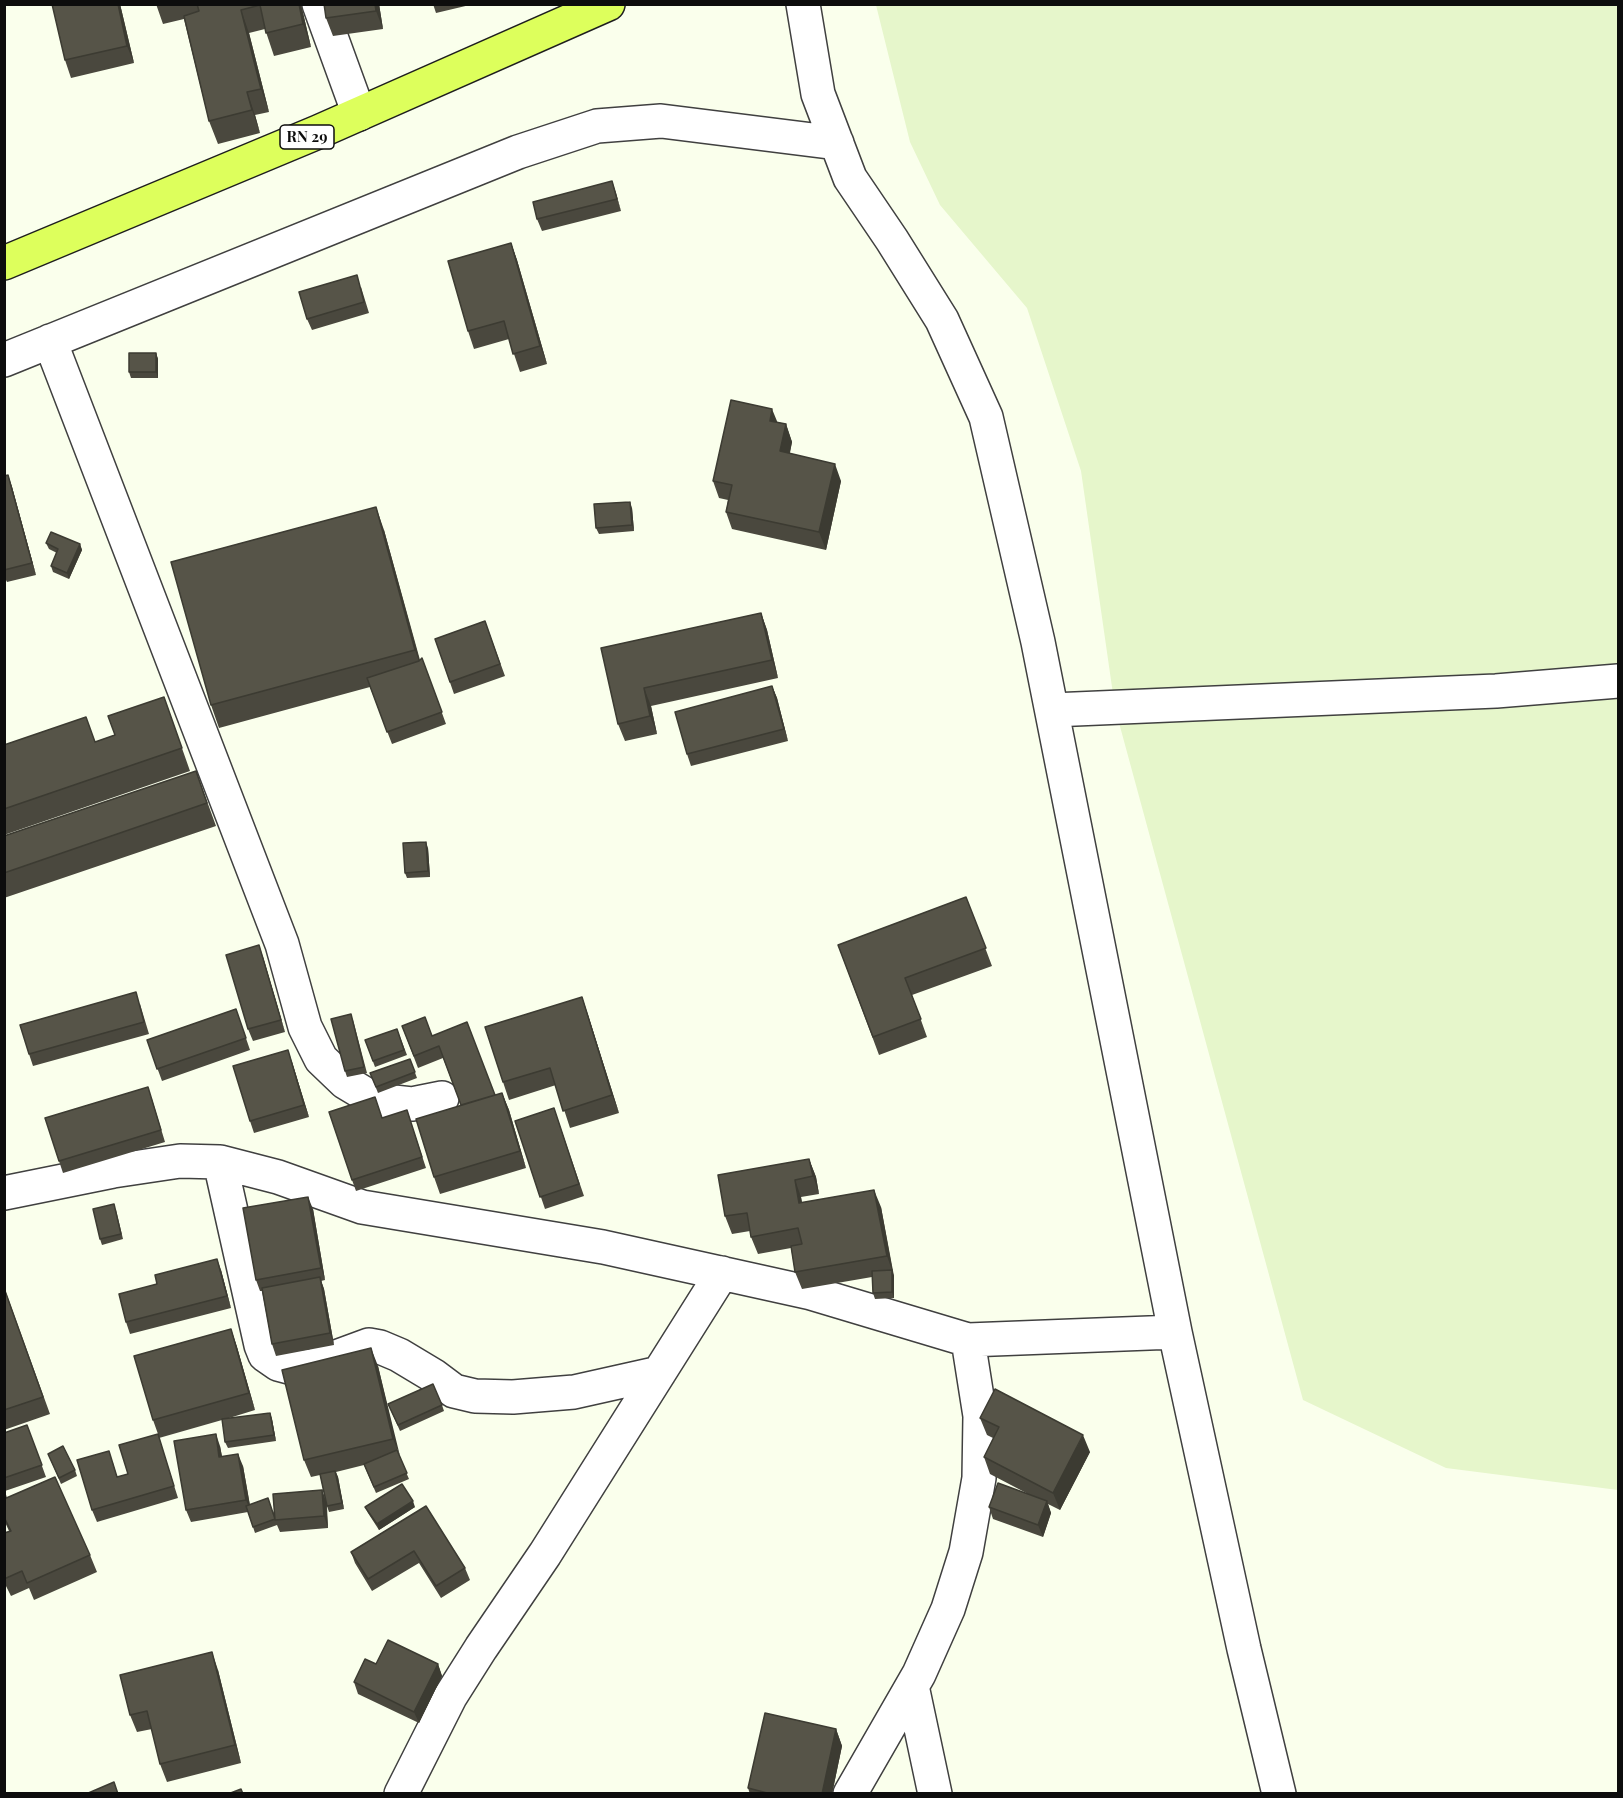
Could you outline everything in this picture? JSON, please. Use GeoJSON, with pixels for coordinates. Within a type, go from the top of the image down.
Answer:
{"type":"FeatureCollection","features":[{"type":"Feature","properties":{"kind":"main road","name":"RN 29"},"geometry":{"type":"LineString","coordinates":[[4,263],[359,114],[605,5]]}},
{"type":"Feature","properties":{"kind":"street"},"geometry":{"type":"LineString","coordinates":[[319,4],[359,114]]}},
{"type":"Feature","properties":{"kind":"street"},"geometry":{"type":"LineString","coordinates":[[803,4],[818,94],[850,178],[942,320],[986,417],[1052,710],[1174,1332],[1244,1649],[1279,1794]]}},
{"type":"Feature","properties":{"kind":"street"},"geometry":{"type":"LineString","coordinates":[[4,360],[518,152],[597,126],[661,121],[837,143]]}},
{"type":"Feature","properties":{"kind":"street"},"geometry":{"type":"LineString","coordinates":[[50,341],[278,933],[305,1027],[321,1059],[345,1082],[375,1100],[412,1104],[442,1098]]}},
{"type":"Feature","properties":{"kind":"street"},"geometry":{"type":"LineString","coordinates":[[1052,710],[1496,691],[1618,681]]}},
{"type":"Feature","properties":{"kind":"street"},"geometry":{"type":"LineString","coordinates":[[4,1193],[113,1171],[169,1163],[220,1162],[278,1177],[362,1208],[603,1247],[811,1293],[968,1340],[1174,1332]]}},
{"type":"Feature","properties":{"kind":"street"},"geometry":{"type":"LineString","coordinates":[[220,1162],[261,1345],[265,1355],[278,1364],[293,1368],[312,1365],[369,1345],[380,1347],[425,1371],[454,1391],[475,1396],[513,1397],[574,1392],[659,1373]]}},
{"type":"Feature","properties":{"kind":"street"},"geometry":{"type":"LineString","coordinates":[[401,1794],[450,1697],[545,1554],[722,1273]]}},
{"type":"Feature","properties":{"kind":"street"},"geometry":{"type":"LineString","coordinates":[[850,1794],[912,1686],[948,1609],[966,1552],[979,1478],[980,1416],[968,1340]]}},
{"type":"Feature","properties":{"kind":"street"},"geometry":{"type":"LineString","coordinates":[[912,1686],[935,1794]]}},
{"type":"Feature","properties":{"kind":"green space"},"geometry":{"type":"Polygon","coordinates":[[[876,5],[1618,5],[1618,1490],[1446,1468],[1303,1400],[1115,708],[1081,471],[1027,308],[940,205],[910,142],[876,5]]]}},
{"type":"Feature","properties":{"kind":"building"},"geometry":{"type":"Polygon","coordinates":[[[52,4],[118,4],[127,46],[65,60],[52,4]]]}},
{"type":"Feature","properties":{"kind":"building"},"geometry":{"type":"Polygon","coordinates":[[[197,4],[299,4],[303,24],[266,33],[260,5],[241,10],[261,89],[247,92],[252,110],[209,121],[184,16],[199,11],[197,4]]]}},
{"type":"Feature","properties":{"kind":"building"},"geometry":{"type":"Polygon","coordinates":[[[324,4],[375,4],[376,11],[326,18],[324,4]]]}},
{"type":"Feature","properties":{"kind":"building"},"geometry":{"type":"Polygon","coordinates":[[[612,181],[617,199],[537,219],[533,202],[612,181]]]}},
{"type":"Feature","properties":{"kind":"building"},"geometry":{"type":"Polygon","coordinates":[[[511,243],[540,346],[513,354],[504,321],[468,331],[448,261],[511,243]]]}},
{"type":"Feature","properties":{"kind":"building"},"geometry":{"type":"Polygon","coordinates":[[[357,275],[364,302],[307,319],[299,292],[357,275]]]}},
{"type":"Feature","properties":{"kind":"building"},"geometry":{"type":"Polygon","coordinates":[[[129,353],[156,353],[156,372],[129,372],[129,353]]]}},
{"type":"Feature","properties":{"kind":"building"},"geometry":{"type":"Polygon","coordinates":[[[731,400],[772,409],[770,421],[786,424],[780,451],[835,464],[819,532],[726,512],[732,485],[713,481],[731,400]]]}},
{"type":"Feature","properties":{"kind":"building"},"geometry":{"type":"Polygon","coordinates":[[[8,475],[32,563],[4,570],[4,476],[8,475]]]}},
{"type":"Feature","properties":{"kind":"building"},"geometry":{"type":"Polygon","coordinates":[[[630,502],[632,525],[596,528],[594,504],[630,502]]]}},
{"type":"Feature","properties":{"kind":"building"},"geometry":{"type":"Polygon","coordinates":[[[376,507],[415,650],[211,705],[171,562],[376,507]]]}},
{"type":"Feature","properties":{"kind":"building"},"geometry":{"type":"Polygon","coordinates":[[[51,532],[80,544],[67,573],[51,566],[58,549],[46,543],[51,532]]]}},
{"type":"Feature","properties":{"kind":"building"},"geometry":{"type":"Polygon","coordinates":[[[761,613],[772,660],[644,688],[650,716],[618,724],[601,648],[761,613]]]}},
{"type":"Feature","properties":{"kind":"building"},"geometry":{"type":"Polygon","coordinates":[[[485,621],[500,664],[450,682],[435,639],[485,621]]]}},
{"type":"Feature","properties":{"kind":"building"},"geometry":{"type":"Polygon","coordinates":[[[422,658],[442,712],[387,732],[367,678],[422,658]]]}},
{"type":"Feature","properties":{"kind":"building"},"geometry":{"type":"Polygon","coordinates":[[[772,686],[784,729],[687,754],[675,712],[772,686]]]}},
{"type":"Feature","properties":{"kind":"building"},"geometry":{"type":"Polygon","coordinates":[[[164,697],[182,748],[4,809],[4,745],[86,717],[95,742],[115,735],[108,716],[164,697]]]}},
{"type":"Feature","properties":{"kind":"building"},"geometry":{"type":"Polygon","coordinates":[[[196,771],[207,803],[4,873],[4,836],[196,771]]]}},
{"type":"Feature","properties":{"kind":"building"},"geometry":{"type":"Polygon","coordinates":[[[426,842],[428,871],[405,873],[403,843],[426,842]]]}},
{"type":"Feature","properties":{"kind":"building"},"geometry":{"type":"Polygon","coordinates":[[[966,897],[986,948],[905,978],[921,1019],[873,1037],[838,945],[966,897]]]}},
{"type":"Feature","properties":{"kind":"building"},"geometry":{"type":"Polygon","coordinates":[[[259,945],[281,1020],[248,1029],[226,955],[259,945]]]}},
{"type":"Feature","properties":{"kind":"building"},"geometry":{"type":"Polygon","coordinates":[[[136,992],[144,1022],[29,1054],[20,1025],[136,992]]]}},
{"type":"Feature","properties":{"kind":"building"},"geometry":{"type":"Polygon","coordinates":[[[582,997],[612,1095],[563,1111],[550,1068],[503,1082],[485,1027],[582,997]]]}},
{"type":"Feature","properties":{"kind":"building"},"geometry":{"type":"Polygon","coordinates":[[[236,1009],[246,1038],[157,1069],[147,1040],[236,1009]]]}},
{"type":"Feature","properties":{"kind":"building"},"geometry":{"type":"Polygon","coordinates":[[[351,1014],[364,1067],[345,1071],[331,1019],[351,1014]]]}},
{"type":"Feature","properties":{"kind":"building"},"geometry":{"type":"Polygon","coordinates":[[[425,1017],[432,1036],[467,1022],[495,1095],[461,1105],[439,1046],[414,1056],[402,1026],[425,1017]]]}},
{"type":"Feature","properties":{"kind":"building"},"geometry":{"type":"Polygon","coordinates":[[[397,1029],[404,1050],[373,1061],[365,1040],[397,1029]]]}},
{"type":"Feature","properties":{"kind":"building"},"geometry":{"type":"Polygon","coordinates":[[[288,1050],[304,1105],[250,1121],[233,1066],[288,1050]]]}},
{"type":"Feature","properties":{"kind":"building"},"geometry":{"type":"Polygon","coordinates":[[[410,1059],[415,1072],[376,1087],[370,1073],[410,1059]]]}},
{"type":"Feature","properties":{"kind":"building"},"geometry":{"type":"Polygon","coordinates":[[[148,1087],[161,1130],[59,1161],[45,1118],[148,1087]]]}},
{"type":"Feature","properties":{"kind":"building"},"geometry":{"type":"Polygon","coordinates":[[[502,1093],[520,1151],[434,1177],[416,1119],[502,1093]]]}},
{"type":"Feature","properties":{"kind":"building"},"geometry":{"type":"Polygon","coordinates":[[[375,1097],[382,1118],[407,1110],[422,1157],[352,1180],[329,1112],[375,1097]]]}},
{"type":"Feature","properties":{"kind":"building"},"geometry":{"type":"Polygon","coordinates":[[[554,1108],[579,1184],[540,1197],[515,1121],[554,1108]]]}},
{"type":"Feature","properties":{"kind":"building"},"geometry":{"type":"Polygon","coordinates":[[[809,1159],[813,1176],[795,1180],[799,1203],[874,1190],[887,1256],[795,1272],[791,1246],[802,1244],[798,1228],[751,1237],[747,1213],[725,1216],[718,1175],[809,1159]]]}},
{"type":"Feature","properties":{"kind":"building"},"geometry":{"type":"Polygon","coordinates":[[[308,1197],[321,1268],[256,1280],[243,1208],[308,1197]]]}},
{"type":"Feature","properties":{"kind":"building"},"geometry":{"type":"Polygon","coordinates":[[[114,1204],[121,1234],[100,1239],[93,1209],[114,1204]]]}},
{"type":"Feature","properties":{"kind":"building"},"geometry":{"type":"Polygon","coordinates":[[[217,1259],[227,1296],[126,1322],[119,1294],[157,1284],[155,1275],[217,1259]]]}},
{"type":"Feature","properties":{"kind":"building"},"geometry":{"type":"Polygon","coordinates":[[[892,1270],[892,1292],[873,1293],[872,1271],[892,1270]]]}},
{"type":"Feature","properties":{"kind":"building"},"geometry":{"type":"Polygon","coordinates":[[[320,1277],[330,1333],[272,1344],[262,1288],[320,1277]]]}},
{"type":"Feature","properties":{"kind":"building"},"geometry":{"type":"Polygon","coordinates":[[[4,1288],[43,1397],[4,1410],[4,1288]]]}},
{"type":"Feature","properties":{"kind":"building"},"geometry":{"type":"Polygon","coordinates":[[[231,1329],[249,1393],[153,1420],[134,1356],[231,1329]]]}},
{"type":"Feature","properties":{"kind":"building"},"geometry":{"type":"Polygon","coordinates":[[[371,1348],[393,1439],[304,1460],[282,1370],[371,1348]]]}},
{"type":"Feature","properties":{"kind":"building"},"geometry":{"type":"Polygon","coordinates":[[[433,1384],[442,1405],[398,1425],[388,1404],[433,1384]]]}},
{"type":"Feature","properties":{"kind":"building"},"geometry":{"type":"Polygon","coordinates":[[[995,1389],[1083,1435],[1053,1493],[984,1457],[999,1427],[980,1418],[995,1389]]]}},
{"type":"Feature","properties":{"kind":"building"},"geometry":{"type":"Polygon","coordinates":[[[270,1413],[274,1435],[225,1442],[222,1419],[270,1413]]]}},
{"type":"Feature","properties":{"kind":"building"},"geometry":{"type":"Polygon","coordinates":[[[27,1425],[42,1465],[4,1478],[4,1433],[27,1425]]]}},
{"type":"Feature","properties":{"kind":"building"},"geometry":{"type":"Polygon","coordinates":[[[158,1434],[174,1486],[92,1510],[77,1460],[109,1451],[117,1477],[128,1474],[119,1445],[158,1434]]]}},
{"type":"Feature","properties":{"kind":"building"},"geometry":{"type":"Polygon","coordinates":[[[216,1434],[219,1457],[238,1454],[246,1500],[186,1510],[174,1441],[216,1434]]]}},
{"type":"Feature","properties":{"kind":"building"},"geometry":{"type":"Polygon","coordinates":[[[63,1446],[75,1470],[59,1478],[48,1454],[63,1446]]]}},
{"type":"Feature","properties":{"kind":"building"},"geometry":{"type":"Polygon","coordinates":[[[397,1450],[407,1473],[374,1487],[364,1464],[397,1450]]]}},
{"type":"Feature","properties":{"kind":"building"},"geometry":{"type":"Polygon","coordinates":[[[335,1471],[342,1503],[327,1506],[320,1474],[335,1471]]]}},
{"type":"Feature","properties":{"kind":"building"},"geometry":{"type":"Polygon","coordinates":[[[55,1477],[90,1555],[27,1583],[22,1571],[4,1579],[4,1533],[11,1531],[4,1517],[4,1499],[55,1477]]]}},
{"type":"Feature","properties":{"kind":"building"},"geometry":{"type":"Polygon","coordinates":[[[998,1483],[1047,1501],[1038,1525],[989,1507],[998,1483]]]}},
{"type":"Feature","properties":{"kind":"building"},"geometry":{"type":"Polygon","coordinates":[[[402,1484],[413,1501],[377,1524],[365,1507],[402,1484]]]}},
{"type":"Feature","properties":{"kind":"building"},"geometry":{"type":"Polygon","coordinates":[[[322,1490],[324,1516],[275,1520],[273,1494],[322,1490]]]}},
{"type":"Feature","properties":{"kind":"building"},"geometry":{"type":"Polygon","coordinates":[[[268,1498],[275,1519],[253,1527],[246,1506],[268,1498]]]}},
{"type":"Feature","properties":{"kind":"building"},"geometry":{"type":"Polygon","coordinates":[[[426,1506],[465,1568],[436,1586],[414,1551],[368,1579],[351,1552],[426,1506]]]}},
{"type":"Feature","properties":{"kind":"building"},"geometry":{"type":"Polygon","coordinates":[[[388,1640],[438,1664],[414,1712],[354,1682],[365,1659],[376,1664],[388,1640]]]}},
{"type":"Feature","properties":{"kind":"building"},"geometry":{"type":"Polygon","coordinates":[[[212,1652],[235,1745],[160,1764],[147,1711],[130,1715],[120,1675],[212,1652]]]}},
{"type":"Feature","properties":{"kind":"building"},"geometry":{"type":"Polygon","coordinates":[[[765,1713],[836,1729],[822,1794],[771,1794],[748,1788],[765,1713]]]}},
{"type":"Feature","properties":{"kind":"building"},"geometry":{"type":"Polygon","coordinates":[[[114,1782],[118,1794],[86,1794],[114,1782]]]}},
{"type":"Feature","properties":{"kind":"building"},"geometry":{"type":"Polygon","coordinates":[[[241,1789],[243,1794],[228,1794],[241,1789]]]}}]}
